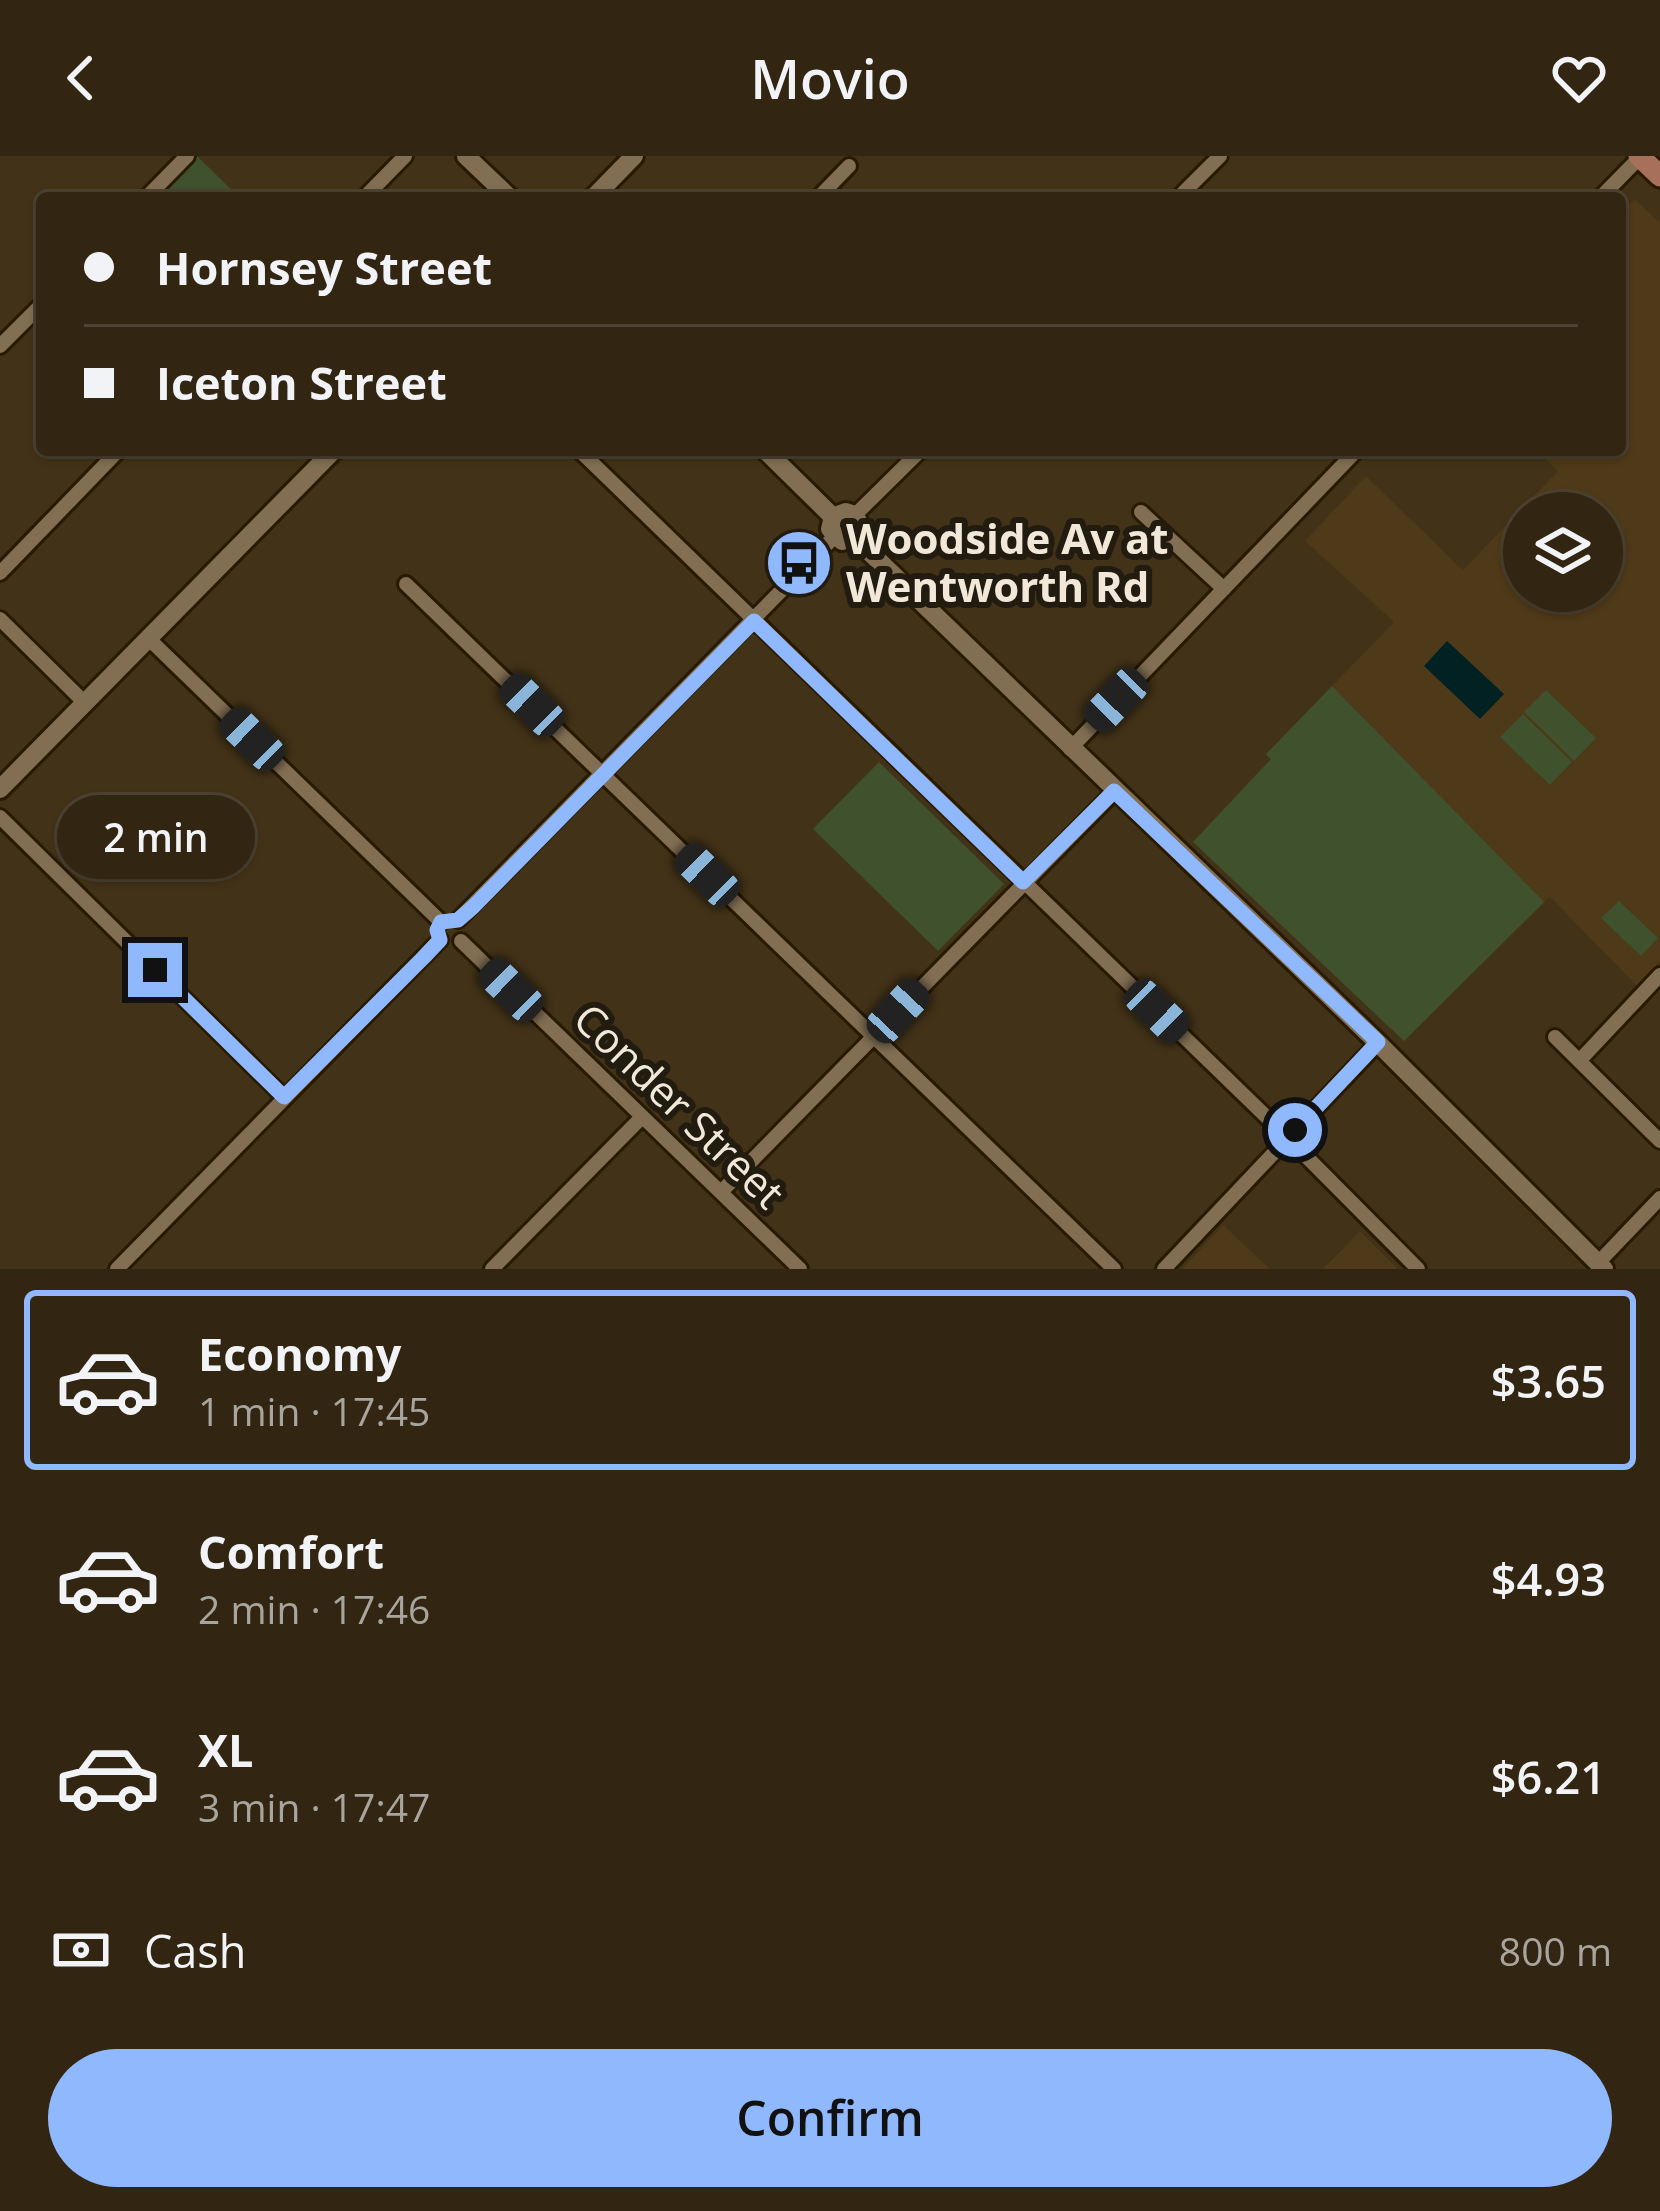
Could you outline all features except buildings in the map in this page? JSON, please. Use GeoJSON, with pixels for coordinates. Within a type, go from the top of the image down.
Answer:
{"type":"FeatureCollection","features":[{"type":"Feature","properties":{"kind":"main road"},"geometry":{"type":"LineString","coordinates":[[1639,156],[1660,176]]}},
{"type":"Feature","properties":{"kind":"street"},"geometry":{"type":"LineString","coordinates":[[152,192],[187,156]]}},
{"type":"Feature","properties":{"kind":"street"},"geometry":{"type":"LineString","coordinates":[[370,192],[405,156]]}},
{"type":"Feature","properties":{"kind":"street"},"geometry":{"type":"LineString","coordinates":[[466,156],[504,192]]}},
{"type":"Feature","properties":{"kind":"street"},"geometry":{"type":"LineString","coordinates":[[599,192],[634,156]]}},
{"type":"Feature","properties":{"kind":"street"},"geometry":{"type":"LineString","coordinates":[[1184,192],[1220,156]]}},
{"type":"Feature","properties":{"kind":"street"},"geometry":{"type":"LineString","coordinates":[[1606,192],[1639,156]]}},
{"type":"Feature","properties":{"kind":"street"},"geometry":{"type":"LineString","coordinates":[[824,192],[849,166]]}},
{"type":"Feature","properties":{"kind":"street"},"geometry":{"type":"LineString","coordinates":[[0,346],[36,310]]}},
{"type":"Feature","properties":{"kind":"street"},"geometry":{"type":"LineString","coordinates":[[0,573],[113,456]]}},
{"type":"Feature","properties":{"kind":"street"},"geometry":{"type":"LineString","coordinates":[[0,789],[328,456]]}},
{"type":"Feature","properties":{"kind":"street"},"geometry":{"type":"LineString","coordinates":[[586,456],[1418,1269]]}},
{"type":"Feature","properties":{"kind":"street"},"geometry":{"type":"LineString","coordinates":[[771,456],[841,530],[1378,1042],[1601,1266],[1660,1198]]}},
{"type":"Feature","properties":{"kind":"street"},"geometry":{"type":"LineString","coordinates":[[441,922],[458,920],[754,621],[841,530],[842,512],[855,515],[915,456]]}},
{"type":"Feature","properties":{"kind":"street"},"geometry":{"type":"LineString","coordinates":[[1070,749],[1352,456]]}},
{"type":"Feature","properties":{"kind":"street"},"geometry":{"type":"LineString","coordinates":[[1141,512],[1224,589]]}},
{"type":"Feature","properties":{"kind":"street"},"geometry":{"type":"LineString","coordinates":[[406,584],[1114,1269]]}},
{"type":"Feature","properties":{"kind":"street"},"geometry":{"type":"LineString","coordinates":[[0,619],[86,703]]}},
{"type":"Feature","properties":{"kind":"street"},"geometry":{"type":"LineString","coordinates":[[149,639],[441,922]]}},
{"type":"Feature","properties":{"kind":"street"},"geometry":{"type":"LineString","coordinates":[[721,1192],[1114,791]]}},
{"type":"Feature","properties":{"kind":"street"},"geometry":{"type":"LineString","coordinates":[[0,817],[284,1097]]}},
{"type":"Feature","properties":{"kind":"street"},"geometry":{"type":"LineString","coordinates":[[441,922],[440,940],[450,946],[461,941],[465,930],[458,920]]}},
{"type":"Feature","properties":{"kind":"street"},"geometry":{"type":"LineString","coordinates":[[117,1269],[440,940]]}},
{"type":"Feature","properties":{"kind":"street","name":"Conder Street"},"geometry":{"type":"LineString","coordinates":[[461,941],[800,1269]]}},
{"type":"Feature","properties":{"kind":"street"},"geometry":{"type":"LineString","coordinates":[[1581,1059],[1660,975]]}},
{"type":"Feature","properties":{"kind":"street"},"geometry":{"type":"LineString","coordinates":[[1555,1037],[1660,1141]]}},
{"type":"Feature","properties":{"kind":"street"},"geometry":{"type":"LineString","coordinates":[[1164,1269],[1378,1042]]}},
{"type":"Feature","properties":{"kind":"street"},"geometry":{"type":"LineString","coordinates":[[492,1269],[642,1117]]}},
{"type":"Feature","properties":{"kind":"shaded area"},"geometry":{"type":"Polygon","coordinates":[[[1635,199],[1660,223],[1660,961],[1637,986],[1550,897],[1404,1041],[1193,842],[1271,759],[1266,754],[1394,622],[1305,541],[1366,476],[1463,570],[1503,528],[1503,612],[1623,612],[1623,492],[1538,492],[1558,471],[1543,456],[1626,456],[1626,209],[1635,199]]]}},
{"type":"Feature","properties":{"kind":"shaded area"},"geometry":{"type":"Polygon","coordinates":[[[1223,1225],[1270,1269],[1182,1269],[1223,1225]]]}},
{"type":"Feature","properties":{"kind":"shaded area"},"geometry":{"type":"Polygon","coordinates":[[[1360,1231],[1398,1269],[1323,1269],[1360,1231]]]}},
{"type":"Feature","properties":{"kind":"green space"},"geometry":{"type":"Polygon","coordinates":[[[187,156],[197,156],[234,192],[152,192],[187,156]]]}},
{"type":"Feature","properties":{"kind":"green space"},"geometry":{"type":"Polygon","coordinates":[[[1332,686],[1544,902],[1404,1041],[1193,842],[1271,759],[1266,754],[1332,686]]]}},
{"type":"Feature","properties":{"kind":"green space"},"geometry":{"type":"Polygon","coordinates":[[[1546,690],[1596,738],[1574,761],[1524,712],[1546,690]]]}},
{"type":"Feature","properties":{"kind":"green space"},"geometry":{"type":"Polygon","coordinates":[[[1523,714],[1572,762],[1550,785],[1500,737],[1523,714]]]}},
{"type":"Feature","properties":{"kind":"green space"},"geometry":{"type":"Polygon","coordinates":[[[879,762],[1004,884],[938,951],[813,829],[879,762]]]}},
{"type":"Feature","properties":{"kind":"green space"},"geometry":{"type":"Polygon","coordinates":[[[1619,901],[1658,938],[1641,956],[1601,918],[1619,901]]]}},
{"type":"Feature","properties":{"kind":"water"},"geometry":{"type":"Polygon","coordinates":[[[1447,641],[1504,694],[1480,719],[1424,666],[1447,641]]]}},
{"type":"Feature","properties":{"kind":"place","name":"Woodside Av at Wentworth Rd"},"geometry":{"type":"Point","coordinates":[799,563]}},
{"type":"Feature","properties":{"kind":"route"},"geometry":{"type":"LineString","coordinates":[[155,970],[284,1097],[440,940],[441,922],[458,920],[473,907],[754,621],[1023,882],[1114,791],[1378,1042],[1295,1130]]}}]}
